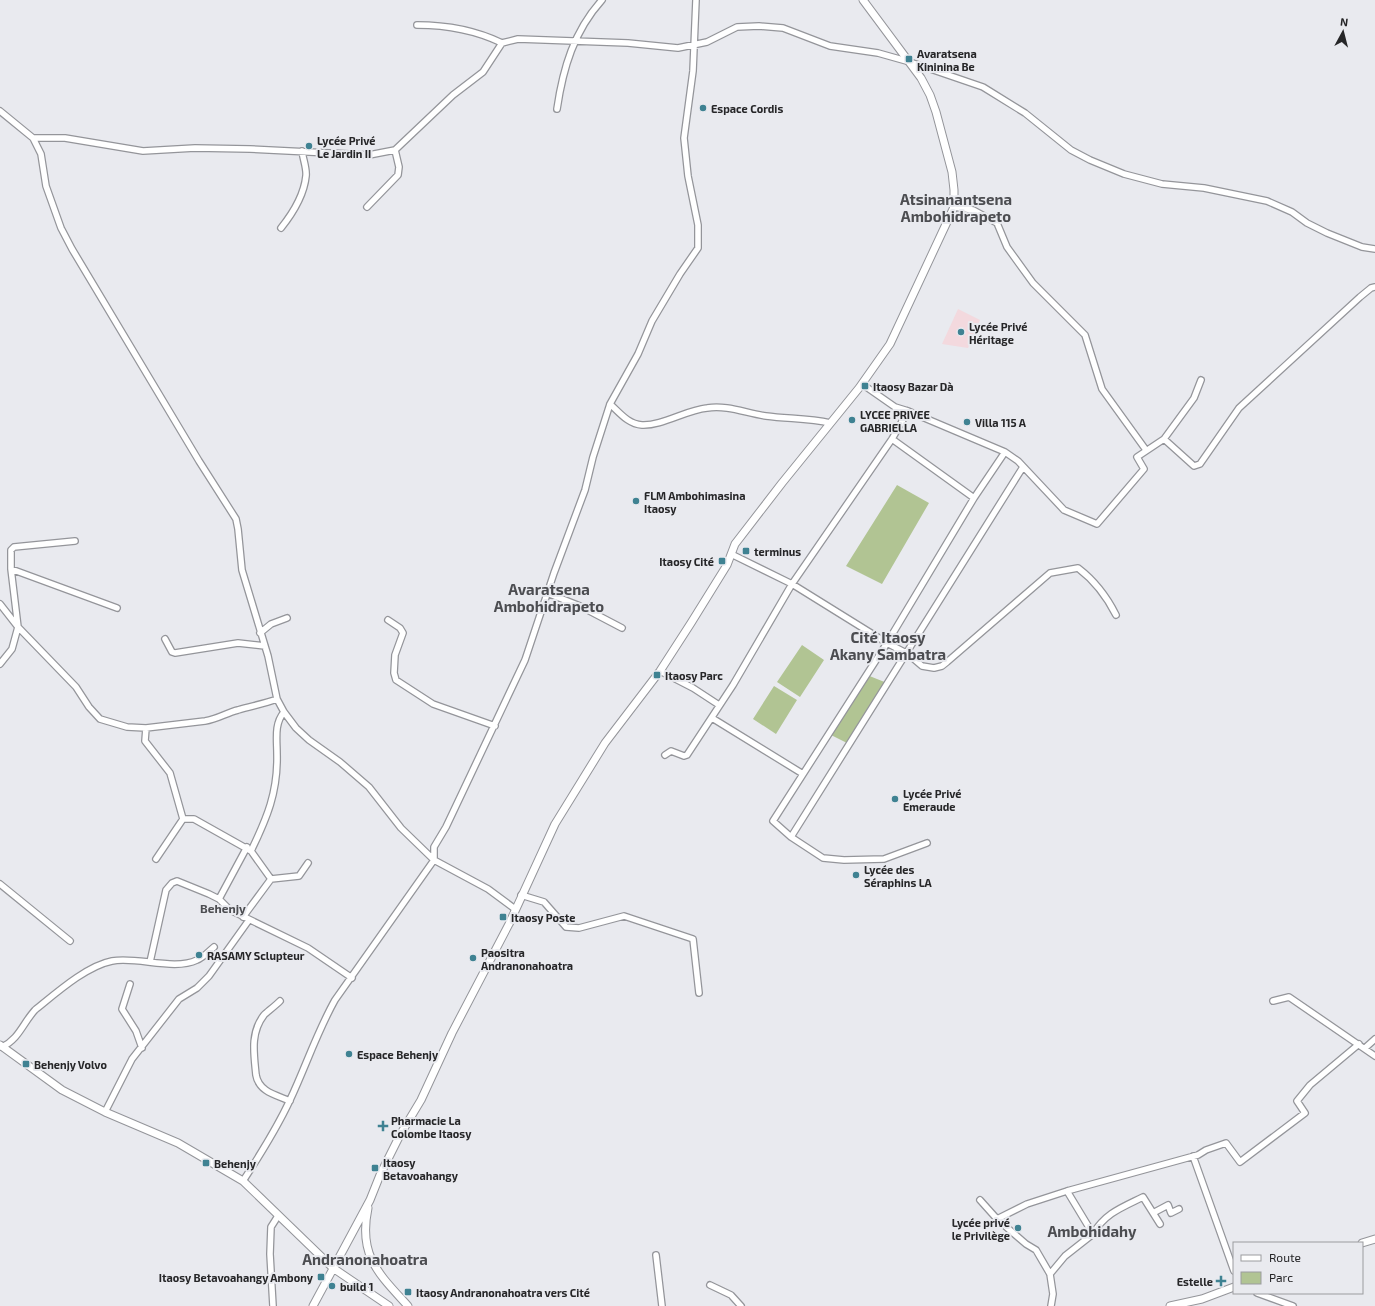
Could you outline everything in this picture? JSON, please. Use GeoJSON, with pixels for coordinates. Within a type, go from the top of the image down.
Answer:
{"type":"FeatureCollection","features":[{"type":"Feature","properties":{"kind":"street"},"geometry":{"type":"LineString","coordinates":[[557,109],[562,79],[574,41],[594,8],[602,0]]}},
{"type":"Feature","properties":{"kind":"street"},"geometry":{"type":"LineString","coordinates":[[243,1181],[269,1140],[290,1100],[322,1024],[335,1000],[434,860],[434,847],[446,827],[525,660],[547,593],[585,490],[593,457],[610,404],[638,354],[652,321],[680,274],[698,248],[698,226],[688,176],[684,138],[693,72],[696,0]]}},
{"type":"Feature","properties":{"kind":"street"},"geometry":{"type":"LineString","coordinates":[[313,1306],[370,1200],[380,1175],[421,1100],[452,1033],[482,978],[555,824],[585,773],[605,743],[660,671],[727,565],[735,544],[777,489],[862,384],[890,344],[954,207],[952,172],[936,112],[921,78],[863,0]]}},
{"type":"Feature","properties":{"kind":"street"},"geometry":{"type":"LineString","coordinates":[[417,25],[435,25],[481,33],[502,43],[518,39],[628,43],[678,48],[707,42],[737,27],[759,26],[783,28],[830,46],[878,53],[910,62],[983,87],[1024,113],[1071,150],[1101,165],[1124,174],[1162,184],[1204,188],[1267,201],[1292,212],[1307,223],[1326,233],[1362,247],[1375,250]]}},
{"type":"Feature","properties":{"kind":"street"},"geometry":{"type":"LineString","coordinates":[[33,138],[65,138],[143,151],[195,148],[302,151],[369,155],[395,150],[453,94],[483,72],[502,43]]}},
{"type":"Feature","properties":{"kind":"street"},"geometry":{"type":"LineString","coordinates":[[0,111],[33,138],[42,158],[46,186],[61,228],[72,249],[199,461],[236,519],[242,570],[265,646],[277,699],[284,712],[296,728],[309,740],[340,762],[369,786],[402,828],[434,860],[488,889],[515,909]]}},
{"type":"Feature","properties":{"kind":"street"},"geometry":{"type":"LineString","coordinates":[[367,207],[398,175],[399,167],[395,150]]}},
{"type":"Feature","properties":{"kind":"street"},"geometry":{"type":"LineString","coordinates":[[282,228],[293,213],[307,175],[302,151]]}},
{"type":"Feature","properties":{"kind":"street"},"geometry":{"type":"LineString","coordinates":[[954,207],[973,210],[997,223],[1007,247],[1033,283],[1085,335],[1102,389],[1146,450]]}},
{"type":"Feature","properties":{"kind":"street"},"geometry":{"type":"LineString","coordinates":[[1164,439],[1194,466],[1200,464],[1239,408],[1360,297],[1371,288],[1375,287]]}},
{"type":"Feature","properties":{"kind":"street"},"geometry":{"type":"LineString","coordinates":[[862,384],[895,408],[908,411],[1005,452],[1018,461],[1064,510],[1096,524],[1144,470],[1137,457],[1164,439],[1194,398],[1201,380]]}},
{"type":"Feature","properties":{"kind":"street"},"geometry":{"type":"LineString","coordinates":[[610,404],[628,421],[643,425],[652,424],[691,410],[720,406],[767,416],[796,417],[830,423]]}},
{"type":"Feature","properties":{"kind":"street"},"geometry":{"type":"LineString","coordinates":[[665,755],[671,751],[684,756],[686,755],[733,685],[792,584],[892,439],[908,411]]}},
{"type":"Feature","properties":{"kind":"street"},"geometry":{"type":"LineString","coordinates":[[892,439],[974,498]]}},
{"type":"Feature","properties":{"kind":"street"},"geometry":{"type":"LineString","coordinates":[[927,843],[884,859],[844,860],[823,858],[791,837],[773,821],[886,643],[974,498],[1005,452]]}},
{"type":"Feature","properties":{"kind":"street"},"geometry":{"type":"LineString","coordinates":[[791,837],[908,654],[1023,467]]}},
{"type":"Feature","properties":{"kind":"street"},"geometry":{"type":"LineString","coordinates":[[0,664],[12,649],[18,627],[11,550],[14,547],[75,541]]}},
{"type":"Feature","properties":{"kind":"street"},"geometry":{"type":"LineString","coordinates":[[731,554],[792,584],[886,643],[908,654],[922,666],[934,668],[942,666],[1050,573],[1078,568],[1091,578],[1106,594],[1116,615]]}},
{"type":"Feature","properties":{"kind":"street"},"geometry":{"type":"LineString","coordinates":[[12,569],[117,608]]}},
{"type":"Feature","properties":{"kind":"street"},"geometry":{"type":"LineString","coordinates":[[547,593],[580,606],[622,628]]}},
{"type":"Feature","properties":{"kind":"street"},"geometry":{"type":"LineString","coordinates":[[0,604],[18,627],[76,687],[89,707],[100,719],[127,727],[146,728],[215,720],[238,709],[259,706],[277,699]]}},
{"type":"Feature","properties":{"kind":"street"},"geometry":{"type":"LineString","coordinates":[[260,633],[272,624],[287,618]]}},
{"type":"Feature","properties":{"kind":"street"},"geometry":{"type":"LineString","coordinates":[[388,620],[400,628],[403,633],[395,655],[394,673],[396,680],[433,704],[495,726]]}},
{"type":"Feature","properties":{"kind":"street"},"geometry":{"type":"LineString","coordinates":[[165,639],[172,652],[176,653],[238,643],[265,646]]}},
{"type":"Feature","properties":{"kind":"street"},"geometry":{"type":"LineString","coordinates":[[660,671],[693,688],[719,705]]}},
{"type":"Feature","properties":{"kind":"street"},"geometry":{"type":"LineString","coordinates":[[219,899],[249,849],[272,805],[277,769],[277,729],[280,716],[284,712]]}},
{"type":"Feature","properties":{"kind":"street"},"geometry":{"type":"LineString","coordinates":[[712,718],[803,774]]}},
{"type":"Feature","properties":{"kind":"street"},"geometry":{"type":"LineString","coordinates":[[146,728],[145,741],[170,773],[183,819],[156,859]]}},
{"type":"Feature","properties":{"kind":"street"},"geometry":{"type":"LineString","coordinates":[[183,819],[194,818],[249,849],[271,879]]}},
{"type":"Feature","properties":{"kind":"street"},"geometry":{"type":"LineString","coordinates":[[243,917],[271,879],[298,876],[308,863]]}},
{"type":"Feature","properties":{"kind":"street"},"geometry":{"type":"LineString","coordinates":[[150,962],[166,890],[169,886],[178,882],[219,899],[226,907],[243,917],[308,948],[352,978]]}},
{"type":"Feature","properties":{"kind":"street"},"geometry":{"type":"LineString","coordinates":[[0,884],[70,941]]}},
{"type":"Feature","properties":{"kind":"street"},"geometry":{"type":"LineString","coordinates":[[521,896],[544,902],[566,927],[579,928],[624,916],[693,939],[699,993]]}},
{"type":"Feature","properties":{"kind":"street"},"geometry":{"type":"LineString","coordinates":[[105,1112],[129,1065],[178,999],[197,988],[209,976],[249,920]]}},
{"type":"Feature","properties":{"kind":"street"},"geometry":{"type":"LineString","coordinates":[[214,947],[201,958],[193,962],[168,963],[117,960],[93,969],[57,992],[35,1010],[28,1016],[15,1039],[1,1046],[62,1090],[105,1112],[178,1143],[243,1181],[333,1268],[389,1306]]}},
{"type":"Feature","properties":{"kind":"street"},"geometry":{"type":"LineString","coordinates":[[130,984],[122,1009],[136,1031],[142,1048]]}},
{"type":"Feature","properties":{"kind":"street"},"geometry":{"type":"LineString","coordinates":[[1273,1001],[1289,997],[1375,1056]]}},
{"type":"Feature","properties":{"kind":"street"},"geometry":{"type":"LineString","coordinates":[[280,1001],[272,1010],[264,1014],[254,1034],[255,1069],[257,1081],[262,1088],[290,1100]]}},
{"type":"Feature","properties":{"kind":"street"},"geometry":{"type":"LineString","coordinates":[[1365,1048],[1375,1039]]}},
{"type":"Feature","properties":{"kind":"street"},"geometry":{"type":"LineString","coordinates":[[997,1220],[1027,1204],[1067,1191],[1193,1156],[1226,1143],[1240,1162],[1305,1112],[1297,1101],[1321,1076],[1359,1044]]}},
{"type":"Feature","properties":{"kind":"street"},"geometry":{"type":"LineString","coordinates":[[1193,1156],[1233,1268]]}},
{"type":"Feature","properties":{"kind":"street"},"geometry":{"type":"LineString","coordinates":[[1067,1191],[1093,1234]]}},
{"type":"Feature","properties":{"kind":"street"},"geometry":{"type":"LineString","coordinates":[[1050,1274],[1065,1256],[1093,1234],[1100,1222],[1106,1216],[1143,1197],[1160,1224]]}},
{"type":"Feature","properties":{"kind":"street"},"geometry":{"type":"LineString","coordinates":[[370,1200],[366,1225],[370,1258],[379,1275],[408,1306]]}},
{"type":"Feature","properties":{"kind":"street"},"geometry":{"type":"LineString","coordinates":[[980,1200],[997,1220],[1036,1250],[1050,1274],[1053,1294],[1051,1306]]}},
{"type":"Feature","properties":{"kind":"street"},"geometry":{"type":"LineString","coordinates":[[1153,1213],[1168,1205],[1171,1213],[1179,1209]]}},
{"type":"Feature","properties":{"kind":"street"},"geometry":{"type":"LineString","coordinates":[[273,1306],[270,1254],[271,1227],[278,1216]]}},
{"type":"Feature","properties":{"kind":"street"},"geometry":{"type":"LineString","coordinates":[[1363,1243],[1375,1239]]}},
{"type":"Feature","properties":{"kind":"street"},"geometry":{"type":"LineString","coordinates":[[656,1254],[662,1306]]}},
{"type":"Feature","properties":{"kind":"street"},"geometry":{"type":"LineString","coordinates":[[710,1285],[731,1295],[741,1306]]}},
{"type":"Feature","properties":{"kind":"street"},"geometry":{"type":"LineString","coordinates":[[1170,1306],[1202,1299],[1233,1287]]}},
{"type":"Feature","properties":{"kind":"street"},"geometry":{"type":"LineString","coordinates":[[1260,1294],[1293,1306]]}},
{"type":"Feature","properties":{"kind":"street"},"geometry":{"type":"LineString","coordinates":[[1198,1306],[1202,1299]]}},
{"type":"Feature","properties":{"kind":"shaded area","name":"Lycée Privé Héritage"},"geometry":{"type":"Polygon","coordinates":[[[958,309],[980,320],[968,348],[942,344],[958,309]]]}},
{"type":"Feature","properties":{"kind":"green space"},"geometry":{"type":"Polygon","coordinates":[[[897,485],[929,503],[882,584],[846,566],[897,485]]]}},
{"type":"Feature","properties":{"kind":"green space"},"geometry":{"type":"Polygon","coordinates":[[[802,645],[824,660],[800,697],[777,682],[802,645]]]}},
{"type":"Feature","properties":{"kind":"green space"},"geometry":{"type":"Polygon","coordinates":[[[867,675],[887,683],[849,744],[831,735],[867,675]]]}},
{"type":"Feature","properties":{"kind":"green space"},"geometry":{"type":"Polygon","coordinates":[[[774,686],[797,700],[776,734],[753,719],[774,686]]]}},
{"type":"Feature","properties":{"kind":"place","name":"Avaratsena Kininina Be"},"geometry":{"type":"Point","coordinates":[909,59]}},
{"type":"Feature","properties":{"kind":"place","name":"Espace Cordis"},"geometry":{"type":"Point","coordinates":[703,108]}},
{"type":"Feature","properties":{"kind":"place","name":"Lycée Privé Le Jardin II"},"geometry":{"type":"Point","coordinates":[309,146]}},
{"type":"Feature","properties":{"kind":"place","name":"Lycée Privé Héritage"},"geometry":{"type":"Point","coordinates":[961,332]}},
{"type":"Feature","properties":{"kind":"place","name":"Itaosy Bazar Dà"},"geometry":{"type":"Point","coordinates":[865,386]}},
{"type":"Feature","properties":{"kind":"place","name":"LYCEE PRIVEE GABRIELLA"},"geometry":{"type":"Point","coordinates":[852,420]}},
{"type":"Feature","properties":{"kind":"place","name":"Villa 115 A"},"geometry":{"type":"Point","coordinates":[967,422]}},
{"type":"Feature","properties":{"kind":"place","name":"FLM Ambohimasina Itaosy"},"geometry":{"type":"Point","coordinates":[636,501]}},
{"type":"Feature","properties":{"kind":"place","name":"terminus"},"geometry":{"type":"Point","coordinates":[746,551]}},
{"type":"Feature","properties":{"kind":"place","name":"Itaosy Cité"},"geometry":{"type":"Point","coordinates":[722,561]}},
{"type":"Feature","properties":{"kind":"place","name":"Itaosy Parc"},"geometry":{"type":"Point","coordinates":[657,675]}},
{"type":"Feature","properties":{"kind":"place","name":"Lycée Privé Emeraude"},"geometry":{"type":"Point","coordinates":[895,799]}},
{"type":"Feature","properties":{"kind":"place","name":"Lycée des Séraphins LA"},"geometry":{"type":"Point","coordinates":[856,875]}},
{"type":"Feature","properties":{"kind":"place","name":"Itaosy Poste"},"geometry":{"type":"Point","coordinates":[503,917]}},
{"type":"Feature","properties":{"kind":"place","name":"RASAMY Sclupteur"},"geometry":{"type":"Point","coordinates":[199,955]}},
{"type":"Feature","properties":{"kind":"place","name":"Paositra Andranonahoatra"},"geometry":{"type":"Point","coordinates":[473,958]}},
{"type":"Feature","properties":{"kind":"place","name":"Espace Behenjy"},"geometry":{"type":"Point","coordinates":[349,1054]}},
{"type":"Feature","properties":{"kind":"place","name":"Behenjy Volvo"},"geometry":{"type":"Point","coordinates":[26,1064]}},
{"type":"Feature","properties":{"kind":"place","name":"Pharmacie La Colombe Itaosy"},"geometry":{"type":"Point","coordinates":[383,1126]}},
{"type":"Feature","properties":{"kind":"place","name":"Behenjy"},"geometry":{"type":"Point","coordinates":[206,1163]}},
{"type":"Feature","properties":{"kind":"place","name":"Itaosy Betavoahangy"},"geometry":{"type":"Point","coordinates":[375,1168]}},
{"type":"Feature","properties":{"kind":"place","name":"Lycée privé le Privilège"},"geometry":{"type":"Point","coordinates":[1018,1228]}},
{"type":"Feature","properties":{"kind":"place","name":"Itaosy Betavoahangy Ambony"},"geometry":{"type":"Point","coordinates":[321,1277]}},
{"type":"Feature","properties":{"kind":"place","name":"Estelle"},"geometry":{"type":"Point","coordinates":[1221,1281]}},
{"type":"Feature","properties":{"kind":"place","name":"build 1"},"geometry":{"type":"Point","coordinates":[332,1286]}},
{"type":"Feature","properties":{"kind":"place","name":"Itaosy Andranonahoatra vers Cité"},"geometry":{"type":"Point","coordinates":[408,1292]}},
{"type":"Feature","properties":{"kind":"district","name":"Atsinanantsena Ambohidrapeto"},"geometry":{"type":"Point","coordinates":[956,208]}},
{"type":"Feature","properties":{"kind":"district","name":"Avaratsena Ambohidrapeto"},"geometry":{"type":"Point","coordinates":[549,598]}},
{"type":"Feature","properties":{"kind":"district","name":"Cité Itaosy Akany Sambatra"},"geometry":{"type":"Point","coordinates":[888,646]}},
{"type":"Feature","properties":{"kind":"district","name":"Behenjy"},"geometry":{"type":"Point","coordinates":[223,908]}},
{"type":"Feature","properties":{"kind":"district","name":"Ambohidahy"},"geometry":{"type":"Point","coordinates":[1092,1231]}},
{"type":"Feature","properties":{"kind":"district","name":"Andranonahoatra"},"geometry":{"type":"Point","coordinates":[365,1259]}}]}
